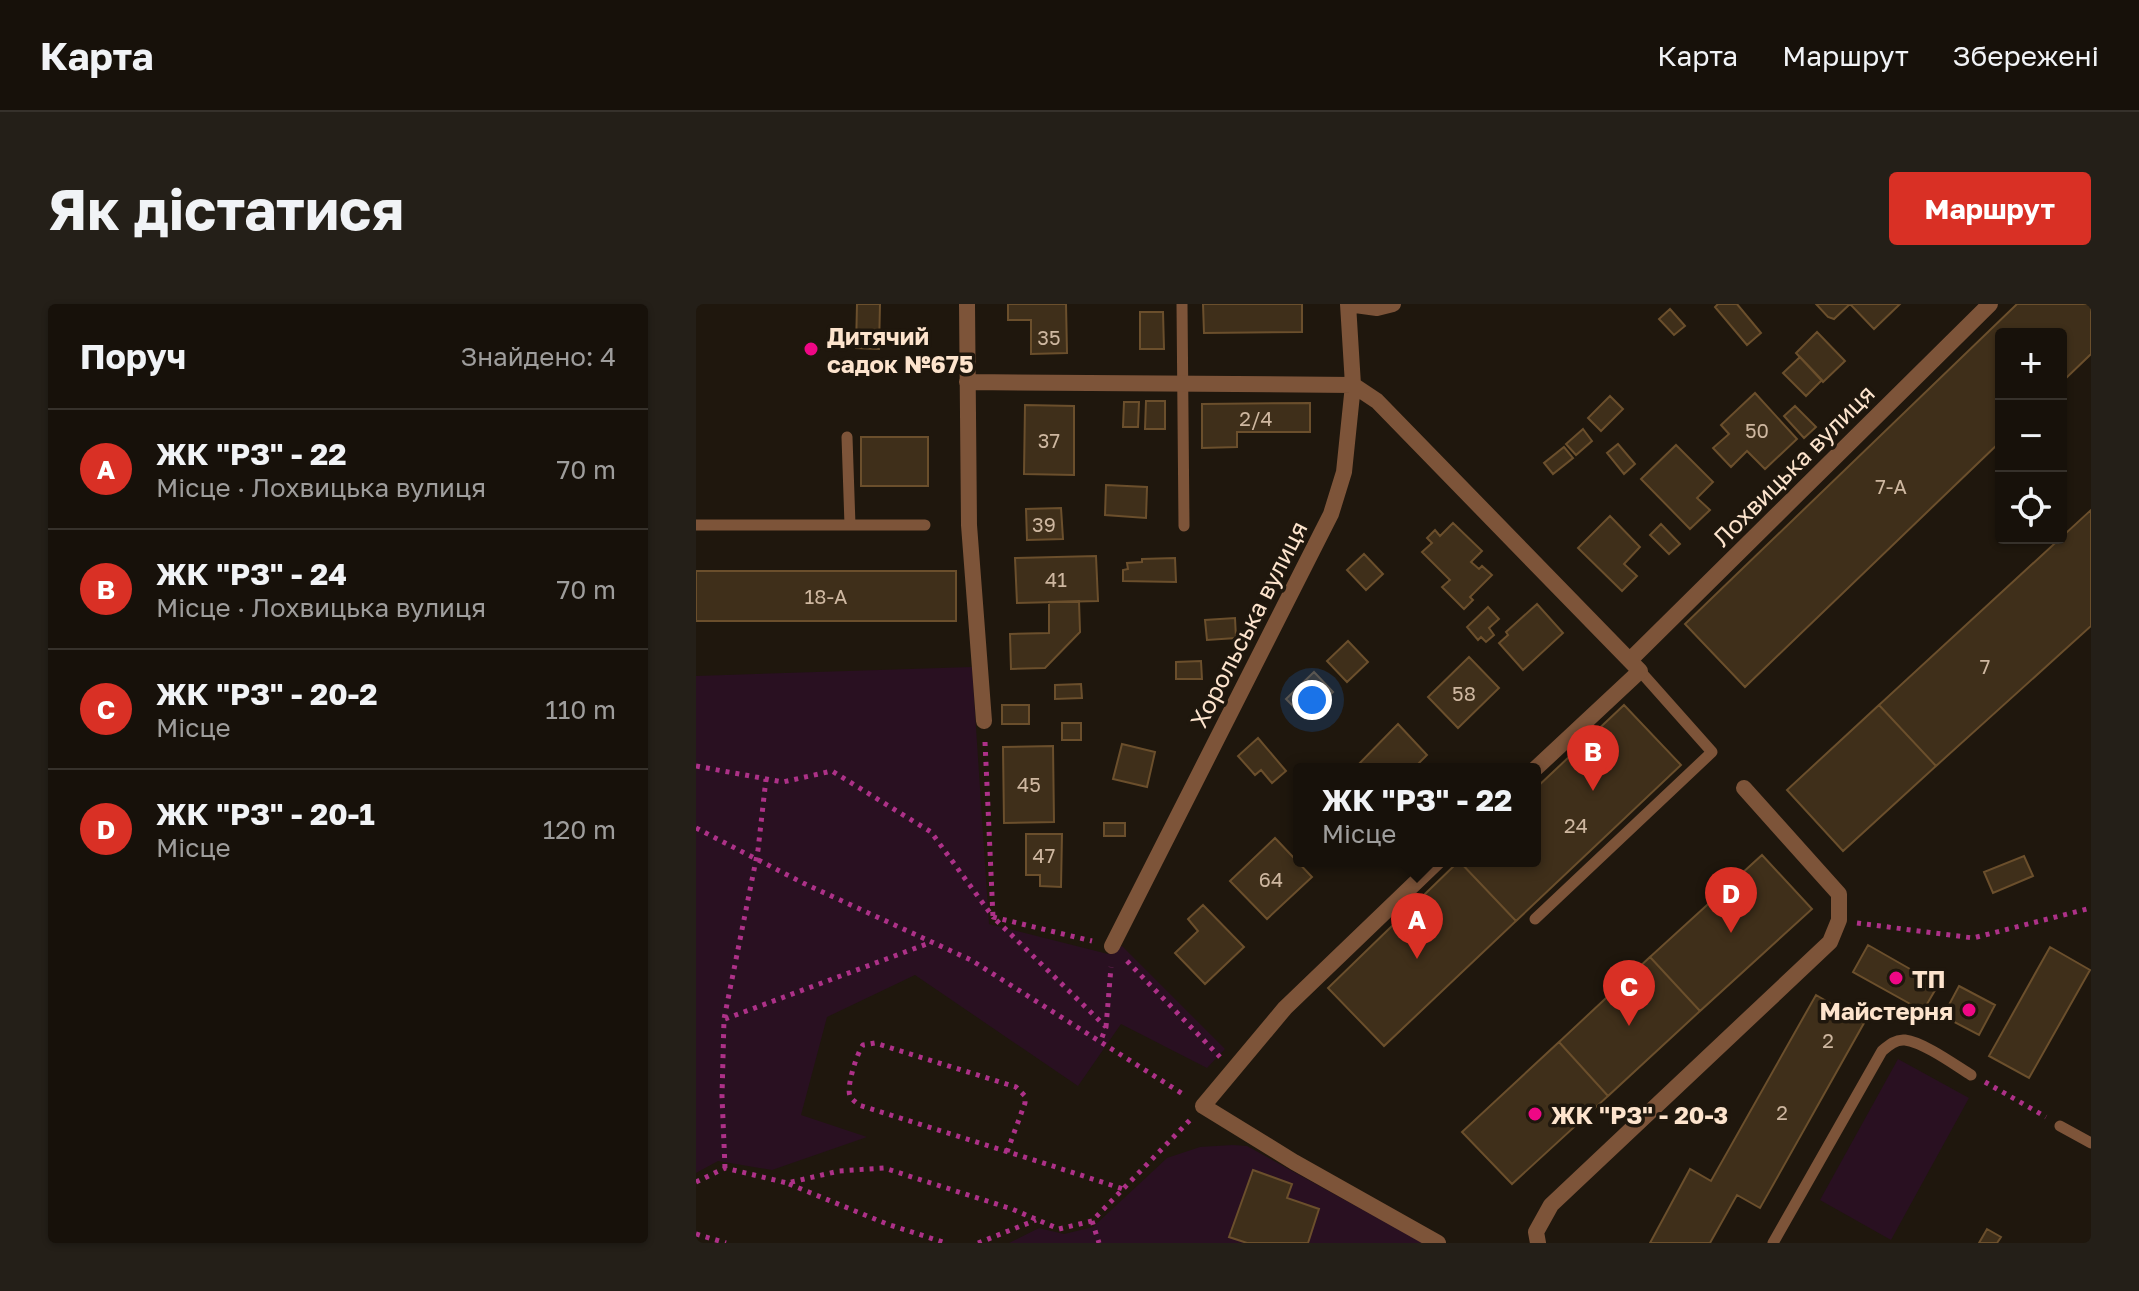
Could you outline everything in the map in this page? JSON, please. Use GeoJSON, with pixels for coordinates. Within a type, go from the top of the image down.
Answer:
{"type":"FeatureCollection","features":[{"type":"Feature","properties":{"kind":"street"},"geometry":{"type":"LineString","coordinates":[[967,304],[969,525],[984,721]]}},
{"type":"Feature","properties":{"kind":"street"},"geometry":{"type":"LineString","coordinates":[[1348,304],[1377,308],[1393,304]]}},
{"type":"Feature","properties":{"kind":"street","name":"Хорольська вулиця"},"geometry":{"type":"LineString","coordinates":[[1112,946],[1331,514],[1344,472],[1353,385],[1348,304]]}},
{"type":"Feature","properties":{"kind":"street","name":"Лохвицька вулиця"},"geometry":{"type":"LineString","coordinates":[[1541,763],[1990,304]]}},
{"type":"Feature","properties":{"kind":"street"},"geometry":{"type":"LineString","coordinates":[[967,382],[1353,385],[1377,401],[1635,666]]}},
{"type":"Feature","properties":{"kind":"street"},"geometry":{"type":"LineString","coordinates":[[1538,1243],[1536,1232],[1551,1205],[1830,942],[1839,920],[1839,894],[1744,788]]}},
{"type":"Feature","properties":{"kind":"street"},"geometry":{"type":"LineString","coordinates":[[1432,867],[1285,1008],[1203,1106],[1294,1162],[1438,1243]]}},
{"type":"Feature","properties":{"kind":"lane"},"geometry":{"type":"LineString","coordinates":[[1182,304],[1184,526]]}},
{"type":"Feature","properties":{"kind":"lane"},"geometry":{"type":"LineString","coordinates":[[847,437],[850,525]]}},
{"type":"Feature","properties":{"kind":"lane"},"geometry":{"type":"LineString","coordinates":[[696,525],[925,525]]}},
{"type":"Feature","properties":{"kind":"lane"},"geometry":{"type":"LineString","coordinates":[[1535,919],[1712,752],[1635,666]]}},
{"type":"Feature","properties":{"kind":"lane"},"geometry":{"type":"LineString","coordinates":[[1773,1243],[1882,1051],[1891,1043],[1903,1039],[1915,1043],[1971,1075]]}},
{"type":"Feature","properties":{"kind":"lane"},"geometry":{"type":"LineString","coordinates":[[2060,1126],[2091,1143]]}},
{"type":"Feature","properties":{"kind":"path"},"geometry":{"type":"LineString","coordinates":[[984,721],[993,917]]}},
{"type":"Feature","properties":{"kind":"path"},"geometry":{"type":"LineString","coordinates":[[696,766],[783,782],[832,771],[931,832],[993,917],[1106,1027]]}},
{"type":"Feature","properties":{"kind":"path"},"geometry":{"type":"LineString","coordinates":[[725,1168],[722,1096],[724,1019],[756,859],[766,779]]}},
{"type":"Feature","properties":{"kind":"path"},"geometry":{"type":"LineString","coordinates":[[696,828],[971,960],[1203,1106],[1092,1221],[1059,1229],[884,1168],[839,1171],[787,1183]]}},
{"type":"Feature","properties":{"kind":"path"},"geometry":{"type":"LineString","coordinates":[[1839,920],[1973,938],[2091,908]]}},
{"type":"Feature","properties":{"kind":"path"},"geometry":{"type":"LineString","coordinates":[[993,917],[1112,946],[1232,1069]]}},
{"type":"Feature","properties":{"kind":"path"},"geometry":{"type":"LineString","coordinates":[[724,1019],[932,942]]}},
{"type":"Feature","properties":{"kind":"path"},"geometry":{"type":"LineString","coordinates":[[1101,1040],[1106,1027],[1112,946]]}},
{"type":"Feature","properties":{"kind":"path"},"geometry":{"type":"LineString","coordinates":[[1007,1152],[1025,1103],[1022,1091],[875,1043],[863,1045],[849,1088],[854,1101],[1007,1152],[1123,1189]]}},
{"type":"Feature","properties":{"kind":"path"},"geometry":{"type":"LineString","coordinates":[[1971,1075],[2060,1126]]}},
{"type":"Feature","properties":{"kind":"path"},"geometry":{"type":"LineString","coordinates":[[696,1182],[725,1168],[787,1183],[887,1224],[946,1243]]}},
{"type":"Feature","properties":{"kind":"path"},"geometry":{"type":"LineString","coordinates":[[978,1243],[1038,1220]]}},
{"type":"Feature","properties":{"kind":"path"},"geometry":{"type":"LineString","coordinates":[[1092,1221],[1099,1243]]}},
{"type":"Feature","properties":{"kind":"path"},"geometry":{"type":"LineString","coordinates":[[696,1234],[726,1243]]}},
{"type":"Feature","properties":{"kind":"shaded area"},"geometry":{"type":"Polygon","coordinates":[[[972,667],[989,924],[1108,954],[1122,946],[1225,1049],[1207,1068],[1121,1024],[1078,1086],[915,975],[827,1017],[801,1115],[867,1137],[772,1170],[718,1161],[696,1173],[696,676],[972,667]]]}},
{"type":"Feature","properties":{"kind":"shaded area"},"geometry":{"type":"Polygon","coordinates":[[[1898,1059],[1969,1098],[1891,1240],[1820,1200],[1898,1059]]]}},
{"type":"Feature","properties":{"kind":"shaded area"},"geometry":{"type":"Polygon","coordinates":[[[1247,1146],[1423,1243],[1009,1243],[1039,1228],[1064,1234],[1093,1227],[1167,1158],[1200,1147],[1247,1146]]]}},
{"type":"Feature","properties":{"kind":"building"},"geometry":{"type":"Polygon","coordinates":[[[857,304],[880,304],[879,349],[856,348],[857,304]]]}},
{"type":"Feature","properties":{"kind":"building"},"geometry":{"type":"Polygon","coordinates":[[[1008,304],[1066,304],[1067,353],[1031,354],[1031,320],[1008,320],[1008,304]]]}},
{"type":"Feature","properties":{"kind":"building"},"geometry":{"type":"Polygon","coordinates":[[[1203,304],[1302,304],[1302,332],[1204,333],[1203,304]]]}},
{"type":"Feature","properties":{"kind":"building"},"geometry":{"type":"Polygon","coordinates":[[[1718,304],[1737,304],[1761,333],[1747,345],[1715,307],[1718,304]]]}},
{"type":"Feature","properties":{"kind":"building"},"geometry":{"type":"Polygon","coordinates":[[[1816,304],[1850,304],[1834,319],[1816,304]]]}},
{"type":"Feature","properties":{"kind":"building"},"geometry":{"type":"Polygon","coordinates":[[[1850,304],[1900,304],[1874,329],[1850,304]]]}},
{"type":"Feature","properties":{"kind":"building"},"geometry":{"type":"Polygon","coordinates":[[[2017,304],[2091,304],[2091,354],[2067,377],[2067,328],[1995,328],[1995,447],[1745,687],[1685,624],[2017,304]]]}},
{"type":"Feature","properties":{"kind":"building"},"geometry":{"type":"Polygon","coordinates":[[[1670,309],[1685,326],[1674,335],[1659,319],[1670,309]]]}},
{"type":"Feature","properties":{"kind":"building"},"geometry":{"type":"Polygon","coordinates":[[[1140,312],[1163,312],[1164,349],[1140,349],[1140,312]]]}},
{"type":"Feature","properties":{"kind":"building"},"geometry":{"type":"Polygon","coordinates":[[[1817,332],[1845,361],[1823,382],[1796,353],[1817,332]]]}},
{"type":"Feature","properties":{"kind":"building"},"geometry":{"type":"Polygon","coordinates":[[[1800,357],[1822,380],[1806,396],[1783,373],[1800,357]]]}},
{"type":"Feature","properties":{"kind":"building"},"geometry":{"type":"Polygon","coordinates":[[[1755,393],[1797,439],[1765,469],[1747,451],[1731,467],[1713,448],[1729,434],[1721,425],[1755,393]]]}},
{"type":"Feature","properties":{"kind":"building"},"geometry":{"type":"Polygon","coordinates":[[[1610,396],[1623,409],[1601,431],[1588,418],[1610,396]]]}},
{"type":"Feature","properties":{"kind":"building"},"geometry":{"type":"Polygon","coordinates":[[[1146,401],[1165,401],[1165,429],[1145,429],[1146,401]]]}},
{"type":"Feature","properties":{"kind":"building"},"geometry":{"type":"Polygon","coordinates":[[[1124,402],[1139,402],[1138,427],[1123,427],[1124,402]]]}},
{"type":"Feature","properties":{"kind":"building"},"geometry":{"type":"Polygon","coordinates":[[[1310,403],[1310,432],[1237,432],[1237,447],[1202,448],[1202,404],[1310,403]]]}},
{"type":"Feature","properties":{"kind":"building"},"geometry":{"type":"Polygon","coordinates":[[[1025,405],[1074,406],[1074,475],[1024,474],[1025,405]]]}},
{"type":"Feature","properties":{"kind":"building"},"geometry":{"type":"Polygon","coordinates":[[[1795,406],[1816,427],[1804,438],[1784,416],[1795,406]]]}},
{"type":"Feature","properties":{"kind":"building"},"geometry":{"type":"Polygon","coordinates":[[[1583,429],[1592,441],[1576,455],[1566,444],[1583,429]]]}},
{"type":"Feature","properties":{"kind":"building"},"geometry":{"type":"Polygon","coordinates":[[[861,437],[928,437],[928,486],[861,486],[861,437]]]}},
{"type":"Feature","properties":{"kind":"building"},"geometry":{"type":"Polygon","coordinates":[[[1618,444],[1635,464],[1624,474],[1607,453],[1618,444]]]}},
{"type":"Feature","properties":{"kind":"building"},"geometry":{"type":"Polygon","coordinates":[[[1676,445],[1713,482],[1697,498],[1710,510],[1690,529],[1641,479],[1676,445]]]}},
{"type":"Feature","properties":{"kind":"building"},"geometry":{"type":"Polygon","coordinates":[[[1564,447],[1573,458],[1553,474],[1544,463],[1564,447]]]}},
{"type":"Feature","properties":{"kind":"building"},"geometry":{"type":"Polygon","coordinates":[[[1106,485],[1147,487],[1146,518],[1105,515],[1106,485]]]}},
{"type":"Feature","properties":{"kind":"building"},"geometry":{"type":"Polygon","coordinates":[[[1061,508],[1063,539],[1027,540],[1026,509],[1061,508]]]}},
{"type":"Feature","properties":{"kind":"building"},"geometry":{"type":"Polygon","coordinates":[[[2091,510],[2091,626],[1936,766],[1879,705],[2054,544],[2067,544],[2067,532],[2091,510]]]}},
{"type":"Feature","properties":{"kind":"building"},"geometry":{"type":"Polygon","coordinates":[[[1610,516],[1640,547],[1624,564],[1637,576],[1622,591],[1578,548],[1610,516]]]}},
{"type":"Feature","properties":{"kind":"building"},"geometry":{"type":"Polygon","coordinates":[[[1453,523],[1482,551],[1471,562],[1492,575],[1470,597],[1473,600],[1464,609],[1442,587],[1450,580],[1422,552],[1432,543],[1427,538],[1435,530],[1440,536],[1453,523]]]}},
{"type":"Feature","properties":{"kind":"building"},"geometry":{"type":"Polygon","coordinates":[[[1661,524],[1680,544],[1669,554],[1650,535],[1661,524]]]}},
{"type":"Feature","properties":{"kind":"building"},"geometry":{"type":"Polygon","coordinates":[[[1364,554],[1383,574],[1366,590],[1347,570],[1364,554]]]}},
{"type":"Feature","properties":{"kind":"building"},"geometry":{"type":"Polygon","coordinates":[[[1096,556],[1098,601],[1017,603],[1015,558],[1096,556]]]}},
{"type":"Feature","properties":{"kind":"building"},"geometry":{"type":"Polygon","coordinates":[[[1175,558],[1176,582],[1123,581],[1127,563],[1142,562],[1142,559],[1175,558]]]}},
{"type":"Feature","properties":{"kind":"building"},"geometry":{"type":"Polygon","coordinates":[[[696,571],[956,571],[956,621],[696,621],[696,571]]]}},
{"type":"Feature","properties":{"kind":"building"},"geometry":{"type":"Polygon","coordinates":[[[1079,601],[1080,632],[1045,668],[1011,669],[1010,634],[1049,633],[1049,602],[1079,601]]]}},
{"type":"Feature","properties":{"kind":"building"},"geometry":{"type":"Polygon","coordinates":[[[1537,604],[1563,633],[1523,670],[1499,643],[1508,635],[1506,632],[1537,604]]]}},
{"type":"Feature","properties":{"kind":"building"},"geometry":{"type":"Polygon","coordinates":[[[1488,607],[1499,619],[1489,628],[1494,635],[1486,642],[1481,637],[1478,640],[1467,627],[1488,607]]]}},
{"type":"Feature","properties":{"kind":"building"},"geometry":{"type":"Polygon","coordinates":[[[1235,618],[1236,638],[1207,640],[1205,620],[1235,618]]]}},
{"type":"Feature","properties":{"kind":"building"},"geometry":{"type":"Polygon","coordinates":[[[1348,641],[1368,662],[1347,682],[1327,661],[1348,641]]]}},
{"type":"Feature","properties":{"kind":"building"},"geometry":{"type":"Polygon","coordinates":[[[1469,657],[1499,688],[1458,728],[1428,697],[1469,657]]]}},
{"type":"Feature","properties":{"kind":"building"},"geometry":{"type":"Polygon","coordinates":[[[1201,661],[1202,679],[1176,679],[1176,662],[1201,661]]]}},
{"type":"Feature","properties":{"kind":"building"},"geometry":{"type":"Polygon","coordinates":[[[1314,672],[1333,692],[1305,718],[1286,699],[1314,672]]]}},
{"type":"Feature","properties":{"kind":"building"},"geometry":{"type":"Polygon","coordinates":[[[1081,684],[1082,698],[1055,699],[1055,685],[1081,684]]]}},
{"type":"Feature","properties":{"kind":"building"},"geometry":{"type":"Polygon","coordinates":[[[1002,705],[1029,705],[1029,724],[1002,724],[1002,705]]]}},
{"type":"Feature","properties":{"kind":"building"},"geometry":{"type":"Polygon","coordinates":[[[1624,705],[1681,765],[1516,921],[1465,867],[1541,867],[1541,783],[1624,705]]]}},
{"type":"Feature","properties":{"kind":"building"},"geometry":{"type":"Polygon","coordinates":[[[1879,705],[1936,766],[1843,851],[1787,790],[1879,705]]]}},
{"type":"Feature","properties":{"kind":"building"},"geometry":{"type":"Polygon","coordinates":[[[1062,723],[1081,723],[1081,740],[1062,740],[1062,723]]]}},
{"type":"Feature","properties":{"kind":"building"},"geometry":{"type":"Polygon","coordinates":[[[1398,724],[1427,755],[1419,763],[1360,763],[1398,724]]]}},
{"type":"Feature","properties":{"kind":"building"},"geometry":{"type":"Polygon","coordinates":[[[1258,738],[1286,771],[1272,783],[1261,770],[1255,775],[1238,756],[1258,738]]]}},
{"type":"Feature","properties":{"kind":"building"},"geometry":{"type":"Polygon","coordinates":[[[1122,744],[1155,752],[1147,787],[1113,779],[1122,744]]]}},
{"type":"Feature","properties":{"kind":"building"},"geometry":{"type":"Polygon","coordinates":[[[1053,746],[1054,822],[1004,823],[1003,747],[1053,746]]]}},
{"type":"Feature","properties":{"kind":"building"},"geometry":{"type":"Polygon","coordinates":[[[1104,823],[1125,823],[1125,836],[1104,836],[1104,823]]]}},
{"type":"Feature","properties":{"kind":"building"},"geometry":{"type":"Polygon","coordinates":[[[1026,834],[1062,834],[1061,887],[1040,886],[1040,875],[1026,875],[1026,834]]]}},
{"type":"Feature","properties":{"kind":"building"},"geometry":{"type":"Polygon","coordinates":[[[1275,838],[1293,857],[1293,867],[1303,867],[1312,877],[1267,919],[1230,881],[1275,838]]]}},
{"type":"Feature","properties":{"kind":"building"},"geometry":{"type":"Polygon","coordinates":[[[1762,855],[1812,909],[1700,1011],[1650,957],[1762,855]]]}},
{"type":"Feature","properties":{"kind":"building"},"geometry":{"type":"Polygon","coordinates":[[[2024,856],[2033,876],[1993,893],[1984,872],[2024,856]]]}},
{"type":"Feature","properties":{"kind":"building"},"geometry":{"type":"Polygon","coordinates":[[[1453,867],[1465,867],[1516,921],[1384,1046],[1328,988],[1453,867]]]}},
{"type":"Feature","properties":{"kind":"building"},"geometry":{"type":"Polygon","coordinates":[[[1203,905],[1244,947],[1205,984],[1175,953],[1198,931],[1188,919],[1203,905]]]}},
{"type":"Feature","properties":{"kind":"building","name":"ТП"},"geometry":{"type":"Polygon","coordinates":[[[1868,945],[1938,985],[1923,1011],[1853,972],[1868,945]]]}},
{"type":"Feature","properties":{"kind":"building"},"geometry":{"type":"Polygon","coordinates":[[[2050,947],[2090,970],[2029,1078],[1989,1056],[2050,947]]]}},
{"type":"Feature","properties":{"kind":"building"},"geometry":{"type":"Polygon","coordinates":[[[1650,957],[1700,1011],[1608,1096],[1559,1042],[1650,957]]]}},
{"type":"Feature","properties":{"kind":"building","name":"Майстерня"},"geometry":{"type":"Polygon","coordinates":[[[1959,986],[1995,1005],[1979,1035],[1943,1016],[1959,986]]]}},
{"type":"Feature","properties":{"kind":"building"},"geometry":{"type":"Polygon","coordinates":[[[1816,995],[1864,1023],[1760,1208],[1737,1195],[1710,1243],[1650,1243],[1690,1169],[1711,1181],[1816,995]]]}},
{"type":"Feature","properties":{"kind":"building","name":"ЖК \"РЗ\" - 20-3"},"geometry":{"type":"Polygon","coordinates":[[[1559,1042],[1608,1096],[1512,1184],[1462,1132],[1559,1042]]]}},
{"type":"Feature","properties":{"kind":"building"},"geometry":{"type":"Polygon","coordinates":[[[1253,1170],[1292,1184],[1287,1198],[1319,1209],[1308,1243],[1247,1243],[1229,1237],[1253,1170]]]}},
{"type":"Feature","properties":{"kind":"building"},"geometry":{"type":"Polygon","coordinates":[[[1987,1229],[2001,1237],[1997,1243],[1979,1243],[1987,1229]]]}},
{"type":"Feature","properties":{"kind":"place","name":"Дитячий садок №675"},"geometry":{"type":"Point","coordinates":[811,349]}},
{"type":"Feature","properties":{"kind":"place","name":"ЖК \"РЗ\" - 24"},"geometry":{"type":"Point","coordinates":[1593,791]}},
{"type":"Feature","properties":{"kind":"place","name":"ЖК \"РЗ\" - 20-1"},"geometry":{"type":"Point","coordinates":[1731,933]}},
{"type":"Feature","properties":{"kind":"place","name":"ЖК \"РЗ\" - 22"},"geometry":{"type":"Point","coordinates":[1417,959]}},
{"type":"Feature","properties":{"kind":"place","name":"ТП"},"geometry":{"type":"Point","coordinates":[1896,978]}},
{"type":"Feature","properties":{"kind":"place","name":"Майстерня"},"geometry":{"type":"Point","coordinates":[1969,1010]}},
{"type":"Feature","properties":{"kind":"place","name":"ЖК \"РЗ\" - 20-2"},"geometry":{"type":"Point","coordinates":[1629,1026]}},
{"type":"Feature","properties":{"kind":"place","name":"ЖК \"РЗ\" - 20-3"},"geometry":{"type":"Point","coordinates":[1535,1114]}}]}
